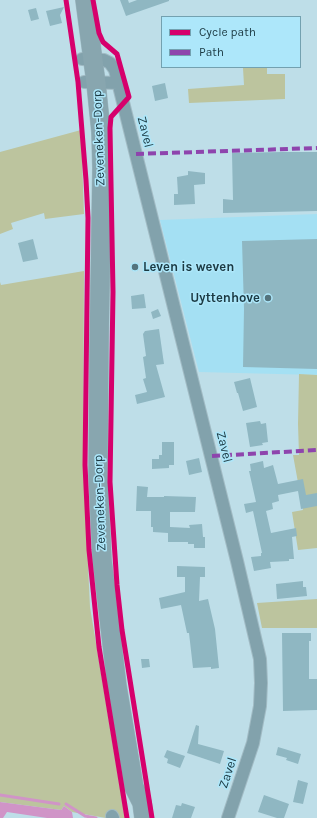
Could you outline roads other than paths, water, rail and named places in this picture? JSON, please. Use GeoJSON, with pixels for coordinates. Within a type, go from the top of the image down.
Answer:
{"type":"FeatureCollection","features":[{"type":"Feature","properties":{"kind":"main road","name":"Zeveneken-Dorp"},"geometry":{"type":"LineString","coordinates":[[72,0],[87,60],[90,82],[95,197],[100,217],[98,475],[102,559],[113,653],[134,787],[132,800],[135,818]]}},
{"type":"Feature","properties":{"kind":"main road"},"geometry":{"type":"LineString","coordinates":[[85,0],[87,60]]}},
{"type":"Feature","properties":{"kind":"main road","name":"Zeveneken-Dorp"},"geometry":{"type":"LineString","coordinates":[[134,787],[142,803],[144,818]]}},
{"type":"Feature","properties":{"kind":"street","name":"Zavel"},"geometry":{"type":"LineString","coordinates":[[87,60],[104,60],[110,63],[115,70],[238,560],[260,660],[260,706],[253,743],[228,818]]}},
{"type":"Feature","properties":{"kind":"street"},"geometry":{"type":"LineString","coordinates":[[90,82],[118,83]]}},
{"type":"Feature","properties":{"kind":"waterway"},"geometry":{"type":"LineString","coordinates":[[0,795],[59,804]]}},
{"type":"Feature","properties":{"kind":"waterway"},"geometry":{"type":"LineString","coordinates":[[66,804],[85,816],[96,818]]}},
{"type":"Feature","properties":{"kind":"place","name":"Leven is weven"},"geometry":{"type":"Point","coordinates":[135,267]}},
{"type":"Feature","properties":{"kind":"place","name":"Uyttenhove"},"geometry":{"type":"Point","coordinates":[268,298]}}]}
